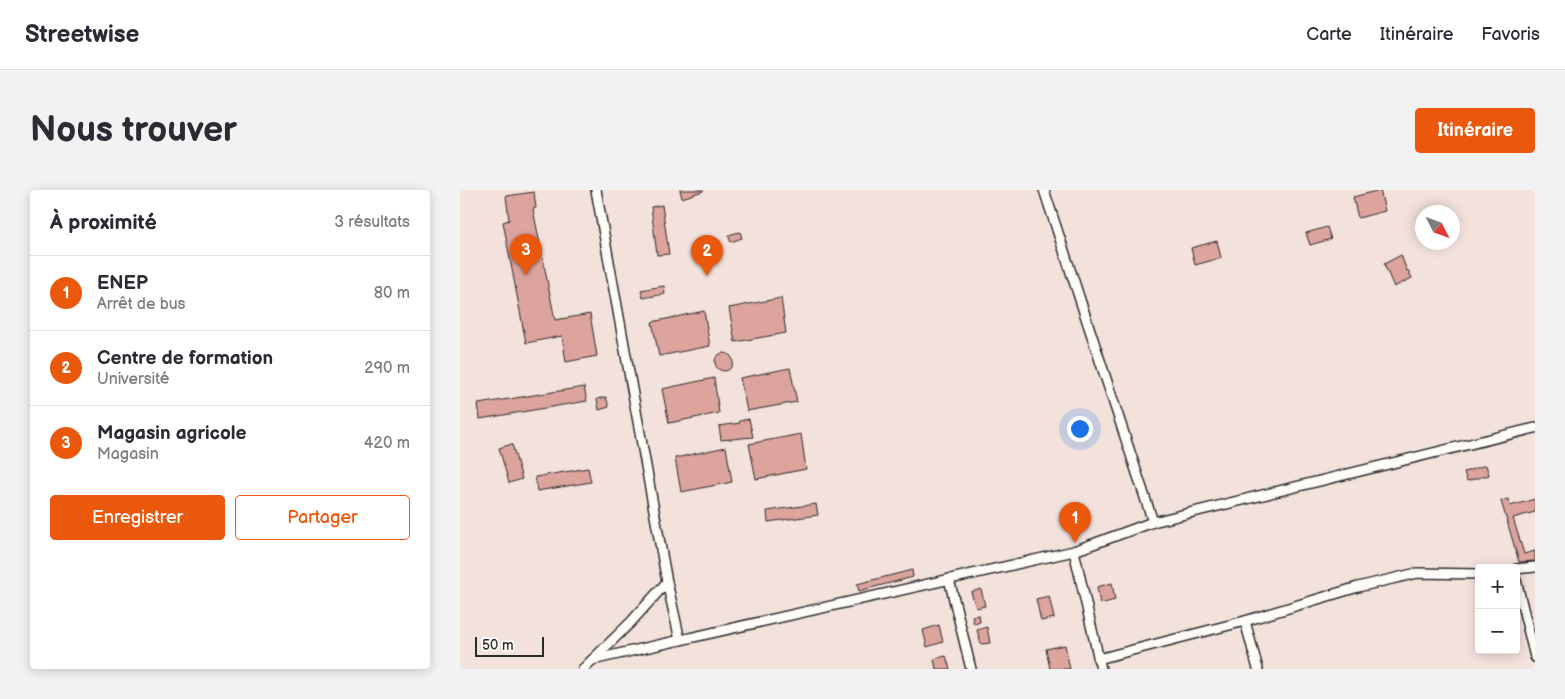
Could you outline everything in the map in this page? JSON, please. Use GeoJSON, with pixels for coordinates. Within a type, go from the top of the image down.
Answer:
{"type":"FeatureCollection","features":[{"type":"Feature","properties":{"kind":"street"},"geometry":{"type":"LineString","coordinates":[[596,190],[667,582],[680,640]]}},
{"type":"Feature","properties":{"kind":"street"},"geometry":{"type":"LineString","coordinates":[[1044,190],[1153,522]]}},
{"type":"Feature","properties":{"kind":"street"},"geometry":{"type":"LineString","coordinates":[[592,660],[1074,551],[1153,522],[1535,428]]}},
{"type":"Feature","properties":{"kind":"street"},"geometry":{"type":"LineString","coordinates":[[1074,551],[1101,669]]}},
{"type":"Feature","properties":{"kind":"street"},"geometry":{"type":"LineString","coordinates":[[1520,569],[1535,567]]}},
{"type":"Feature","properties":{"kind":"street"},"geometry":{"type":"LineString","coordinates":[[1098,659],[1245,621],[1358,587],[1417,573],[1475,574]]}},
{"type":"Feature","properties":{"kind":"street"},"geometry":{"type":"LineString","coordinates":[[949,579],[971,669]]}},
{"type":"Feature","properties":{"kind":"street"},"geometry":{"type":"LineString","coordinates":[[583,669],[667,582]]}},
{"type":"Feature","properties":{"kind":"street"},"geometry":{"type":"LineString","coordinates":[[1520,596],[1535,657]]}},
{"type":"Feature","properties":{"kind":"street"},"geometry":{"type":"LineString","coordinates":[[1245,621],[1258,669]]}},
{"type":"Feature","properties":{"kind":"building"},"geometry":{"type":"Polygon","coordinates":[[[680,190],[703,190],[703,191],[682,198],[680,190]]]}},
{"type":"Feature","properties":{"kind":"building"},"geometry":{"type":"Polygon","coordinates":[[[1380,190],[1385,211],[1358,218],[1353,197],[1380,190]]]}},
{"type":"Feature","properties":{"kind":"building"},"geometry":{"type":"Polygon","coordinates":[[[534,192],[536,208],[533,209],[555,320],[590,314],[597,356],[566,362],[562,336],[526,343],[503,222],[509,220],[506,196],[534,192]]]}},
{"type":"Feature","properties":{"kind":"building"},"geometry":{"type":"Polygon","coordinates":[[[662,205],[669,254],[657,255],[651,207],[662,205]]]}},
{"type":"Feature","properties":{"kind":"building"},"geometry":{"type":"Polygon","coordinates":[[[1327,227],[1331,239],[1310,245],[1306,233],[1327,227]]]}},
{"type":"Feature","properties":{"kind":"building"},"geometry":{"type":"Polygon","coordinates":[[[740,232],[742,238],[731,242],[728,235],[740,232]]]}},
{"type":"Feature","properties":{"kind":"building"},"geometry":{"type":"Polygon","coordinates":[[[1217,241],[1221,258],[1195,265],[1191,248],[1217,241]]]}},
{"type":"Feature","properties":{"kind":"building"},"geometry":{"type":"Polygon","coordinates":[[[1401,255],[1412,278],[1394,287],[1384,264],[1401,255]]]}},
{"type":"Feature","properties":{"kind":"building"},"geometry":{"type":"Polygon","coordinates":[[[664,286],[665,294],[643,298],[641,290],[664,286]]]}},
{"type":"Feature","properties":{"kind":"building"},"geometry":{"type":"Polygon","coordinates":[[[781,298],[786,333],[735,342],[729,308],[781,298]]]}},
{"type":"Feature","properties":{"kind":"building"},"geometry":{"type":"Polygon","coordinates":[[[704,311],[710,346],[659,356],[652,322],[704,311]]]}},
{"type":"Feature","properties":{"kind":"building"},"geometry":{"type":"Polygon","coordinates":[[[724,353],[730,356],[733,362],[730,368],[724,371],[718,368],[715,362],[718,356],[724,353]]]}},
{"type":"Feature","properties":{"kind":"building"},"geometry":{"type":"Polygon","coordinates":[[[790,368],[797,402],[747,411],[740,378],[790,368]]]}},
{"type":"Feature","properties":{"kind":"building"},"geometry":{"type":"Polygon","coordinates":[[[714,378],[719,413],[669,423],[662,389],[714,378]]]}},
{"type":"Feature","properties":{"kind":"building"},"geometry":{"type":"Polygon","coordinates":[[[584,387],[587,401],[480,419],[478,404],[584,387]]]}},
{"type":"Feature","properties":{"kind":"building"},"geometry":{"type":"Polygon","coordinates":[[[606,397],[609,407],[599,410],[597,399],[606,397]]]}},
{"type":"Feature","properties":{"kind":"building"},"geometry":{"type":"Polygon","coordinates":[[[749,419],[753,437],[721,440],[719,426],[740,423],[739,421],[749,419]]]}},
{"type":"Feature","properties":{"kind":"building"},"geometry":{"type":"Polygon","coordinates":[[[801,434],[806,469],[756,479],[749,444],[801,434]]]}},
{"type":"Feature","properties":{"kind":"building"},"geometry":{"type":"Polygon","coordinates":[[[512,444],[522,479],[509,483],[499,448],[512,444]]]}},
{"type":"Feature","properties":{"kind":"building"},"geometry":{"type":"Polygon","coordinates":[[[726,447],[732,482],[681,492],[675,458],[726,447]]]}},
{"type":"Feature","properties":{"kind":"building"},"geometry":{"type":"Polygon","coordinates":[[[1486,465],[1489,475],[1467,481],[1464,472],[1486,465]]]}},
{"type":"Feature","properties":{"kind":"building"},"geometry":{"type":"Polygon","coordinates":[[[588,468],[591,482],[537,491],[535,477],[588,468]]]}},
{"type":"Feature","properties":{"kind":"building"},"geometry":{"type":"Polygon","coordinates":[[[1508,499],[1510,506],[1535,499],[1535,512],[1513,518],[1524,554],[1535,551],[1535,561],[1519,562],[1501,501],[1508,499]]]}},
{"type":"Feature","properties":{"kind":"building"},"geometry":{"type":"Polygon","coordinates":[[[816,504],[818,515],[768,522],[767,511],[816,504]]]}},
{"type":"Feature","properties":{"kind":"building"},"geometry":{"type":"Polygon","coordinates":[[[912,570],[913,577],[859,591],[857,584],[912,570]]]}},
{"type":"Feature","properties":{"kind":"building"},"geometry":{"type":"Polygon","coordinates":[[[1112,583],[1115,600],[1100,604],[1097,587],[1112,583]]]}},
{"type":"Feature","properties":{"kind":"building"},"geometry":{"type":"Polygon","coordinates":[[[981,589],[985,606],[976,608],[971,592],[981,589]]]}},
{"type":"Feature","properties":{"kind":"building"},"geometry":{"type":"Polygon","coordinates":[[[1049,596],[1054,618],[1041,621],[1036,599],[1049,596]]]}},
{"type":"Feature","properties":{"kind":"building"},"geometry":{"type":"Polygon","coordinates":[[[979,615],[980,622],[974,624],[972,616],[979,615]]]}},
{"type":"Feature","properties":{"kind":"building"},"geometry":{"type":"Polygon","coordinates":[[[939,625],[943,642],[927,647],[923,630],[939,625]]]}},
{"type":"Feature","properties":{"kind":"building"},"geometry":{"type":"Polygon","coordinates":[[[987,627],[990,643],[981,644],[977,630],[987,627]]]}},
{"type":"Feature","properties":{"kind":"building"},"geometry":{"type":"Polygon","coordinates":[[[1065,645],[1070,669],[1050,669],[1046,649],[1065,645]]]}},
{"type":"Feature","properties":{"kind":"building"},"geometry":{"type":"Polygon","coordinates":[[[946,656],[950,669],[936,669],[934,659],[946,656]]]}},
{"type":"Feature","properties":{"kind":"place","name":"Magasin agricole"},"geometry":{"type":"Point","coordinates":[526,275]}},
{"type":"Feature","properties":{"kind":"place","name":"Centre de formation"},"geometry":{"type":"Point","coordinates":[707,276]}},
{"type":"Feature","properties":{"kind":"place","name":"ENEP"},"geometry":{"type":"Point","coordinates":[1075,543]}}]}
